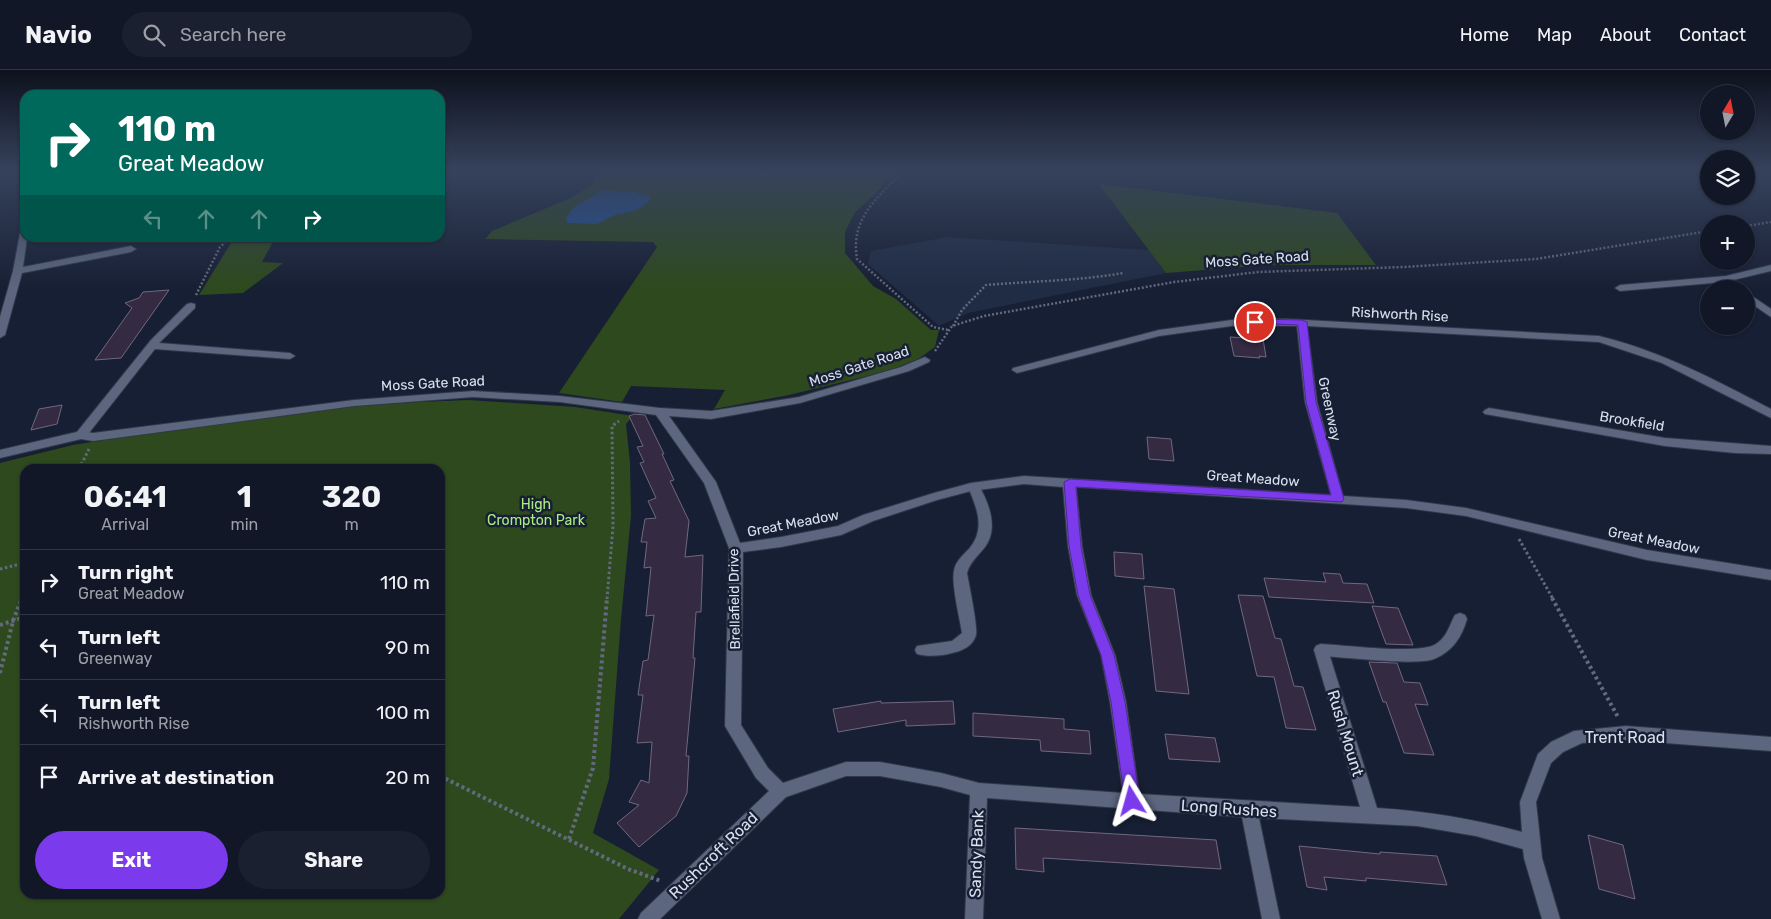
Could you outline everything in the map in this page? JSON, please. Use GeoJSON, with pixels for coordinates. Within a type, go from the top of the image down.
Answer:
{"type":"FeatureCollection","features":[{"type":"Feature","properties":{"kind":"street"},"geometry":{"type":"LineString","coordinates":[[0,335],[18,271],[22,242]]}},
{"type":"Feature","properties":{"kind":"street"},"geometry":{"type":"LineString","coordinates":[[18,271],[131,249]]}},
{"type":"Feature","properties":{"kind":"street"},"geometry":{"type":"LineString","coordinates":[[1620,288],[1726,279],[1771,268]]}},
{"type":"Feature","properties":{"kind":"street"},"geometry":{"type":"LineString","coordinates":[[1755,301],[1771,314]]}},
{"type":"Feature","properties":{"kind":"street"},"geometry":{"type":"LineString","coordinates":[[87,436],[152,346],[190,306]]}},
{"type":"Feature","properties":{"kind":"street","name":"Rishworth Rise"},"geometry":{"type":"LineString","coordinates":[[1017,370],[1160,333],[1239,322],[1302,322],[1599,340],[1641,350],[1771,414]]}},
{"type":"Feature","properties":{"kind":"street","name":"Greenway"},"geometry":{"type":"LineString","coordinates":[[1302,322],[1311,402],[1338,499]]}},
{"type":"Feature","properties":{"kind":"street"},"geometry":{"type":"LineString","coordinates":[[152,346],[290,356]]}},
{"type":"Feature","properties":{"kind":"street","name":"Moss Gate Road"},"geometry":{"type":"LineString","coordinates":[[0,454],[87,436],[354,402],[473,394],[560,399],[638,410],[710,415],[800,400],[905,369],[925,360]]}},
{"type":"Feature","properties":{"kind":"street","name":"Brellafield Drive"},"geometry":{"type":"LineString","coordinates":[[660,412],[710,482],[736,548],[734,726],[762,773],[780,791]]}},
{"type":"Feature","properties":{"kind":"street","name":"Brookfield"},"geometry":{"type":"LineString","coordinates":[[1489,412],[1683,444],[1740,450],[1771,450]]}},
{"type":"Feature","properties":{"kind":"street","name":"Great Meadow"},"geometry":{"type":"LineString","coordinates":[[736,548],[780,542],[841,530],[868,518],[934,496],[974,487],[1024,480],[1338,499],[1449,509],[1647,555],[1771,575]]}},
{"type":"Feature","properties":{"kind":"street"},"geometry":{"type":"LineString","coordinates":[[1070,482],[1075,546],[1084,595],[1108,655],[1118,702],[1132,801]]}},
{"type":"Feature","properties":{"kind":"street"},"geometry":{"type":"LineString","coordinates":[[922,650],[957,647],[966,641],[969,634],[960,573],[962,565],[982,543],[986,528],[986,513],[974,487]]}},
{"type":"Feature","properties":{"kind":"street","name":"Rush Mount"},"geometry":{"type":"LineString","coordinates":[[1371,816],[1321,650],[1409,655],[1430,654],[1443,647],[1456,632],[1460,619]]}},
{"type":"Feature","properties":{"kind":"street","name":"Trent Road"},"geometry":{"type":"LineString","coordinates":[[1551,919],[1533,858],[1528,802],[1544,759],[1557,747],[1580,736],[1626,733],[1771,744]]}},
{"type":"Feature","properties":{"kind":"street","name":"Long Rushes"},"geometry":{"type":"LineString","coordinates":[[780,791],[846,769],[880,769],[941,780],[979,790],[1250,810],[1418,818],[1476,828],[1532,843]]}},
{"type":"Feature","properties":{"kind":"street","name":"Sandy Bank"},"geometry":{"type":"LineString","coordinates":[[974,919],[979,790]]}},
{"type":"Feature","properties":{"kind":"street","name":"Rushcroft Road"},"geometry":{"type":"LineString","coordinates":[[647,919],[678,887],[780,791]]}},
{"type":"Feature","properties":{"kind":"street"},"geometry":{"type":"LineString","coordinates":[[1250,810],[1271,919]]}},
{"type":"Feature","properties":{"kind":"path"},"geometry":{"type":"LineString","coordinates":[[868,210],[863,216],[855,239],[857,259],[933,327],[948,330]]}},
{"type":"Feature","properties":{"kind":"path"},"geometry":{"type":"LineString","coordinates":[[1755,225],[1771,222]]}},
{"type":"Feature","properties":{"kind":"path","name":"Moss Gate Road"},"geometry":{"type":"LineString","coordinates":[[925,360],[937,350],[952,326],[984,316],[1207,277],[1258,272],[1511,261],[1573,254],[1700,233]]}},
{"type":"Feature","properties":{"kind":"path"},"geometry":{"type":"LineString","coordinates":[[190,306],[220,247],[226,242]]}},
{"type":"Feature","properties":{"kind":"path"},"geometry":{"type":"LineString","coordinates":[[952,326],[962,310],[986,284],[1094,278],[1123,273]]}},
{"type":"Feature","properties":{"kind":"path"},"geometry":{"type":"LineString","coordinates":[[569,839],[593,768],[613,526],[612,426],[638,410]]}},
{"type":"Feature","properties":{"kind":"path"},"geometry":{"type":"LineString","coordinates":[[81,464],[92,442],[87,436]]}},
{"type":"Feature","properties":{"kind":"path"},"geometry":{"type":"LineString","coordinates":[[1510,523],[1626,733]]}},
{"type":"Feature","properties":{"kind":"path"},"geometry":{"type":"LineString","coordinates":[[0,569],[20,564]]}},
{"type":"Feature","properties":{"kind":"path"},"geometry":{"type":"LineString","coordinates":[[0,673],[13,621],[20,603]]}},
{"type":"Feature","properties":{"kind":"path"},"geometry":{"type":"LineString","coordinates":[[0,624],[20,619]]}},
{"type":"Feature","properties":{"kind":"path"},"geometry":{"type":"LineString","coordinates":[[445,778],[628,869],[678,887]]}},
{"type":"Feature","properties":{"kind":"shaded area"},"geometry":{"type":"Polygon","coordinates":[[[947,237],[1149,250],[1166,273],[968,313],[939,326],[868,264],[871,251],[947,237]]]}},
{"type":"Feature","properties":{"kind":"green space"},"geometry":{"type":"Polygon","coordinates":[[[543,210],[858,210],[845,232],[845,253],[873,286],[896,299],[931,330],[939,330],[935,347],[918,359],[888,371],[789,395],[714,409],[725,390],[631,386],[622,402],[559,393],[657,247],[653,242],[485,239],[492,231],[543,210]]]}},
{"type":"Feature","properties":{"kind":"green space"},"geometry":{"type":"Polygon","coordinates":[[[1118,210],[1309,210],[1337,213],[1376,265],[1268,265],[1166,273],[1118,210]]]}},
{"type":"Feature","properties":{"kind":"green space"},"geometry":{"type":"Polygon","coordinates":[[[232,242],[273,242],[262,262],[283,263],[243,293],[199,295],[232,242]]]}},
{"type":"Feature","properties":{"kind":"green space","name":"High Crompton Park"},"geometry":{"type":"Polygon","coordinates":[[[468,400],[575,407],[633,416],[626,424],[630,463],[631,516],[609,779],[593,833],[659,870],[619,919],[0,919],[0,463],[73,445],[163,431],[372,404],[468,400]]]}},
{"type":"Feature","properties":{"kind":"water"},"geometry":{"type":"Polygon","coordinates":[[[572,210],[636,210],[617,214],[597,224],[567,223],[566,218],[572,210]]]}},
{"type":"Feature","properties":{"kind":"building"},"geometry":{"type":"Polygon","coordinates":[[[169,290],[121,358],[95,360],[132,308],[125,303],[139,298],[143,292],[169,290]]]}},
{"type":"Feature","properties":{"kind":"building"},"geometry":{"type":"Polygon","coordinates":[[[1230,337],[1263,339],[1266,357],[1234,356],[1230,337]]]}},
{"type":"Feature","properties":{"kind":"building"},"geometry":{"type":"Polygon","coordinates":[[[62,405],[57,424],[31,430],[39,409],[62,405]]]}},
{"type":"Feature","properties":{"kind":"building"},"geometry":{"type":"Polygon","coordinates":[[[634,414],[645,415],[664,454],[662,454],[674,480],[670,481],[689,521],[685,557],[703,555],[701,612],[696,612],[693,658],[695,658],[686,756],[689,756],[687,793],[676,816],[639,847],[617,823],[639,805],[629,802],[641,780],[649,783],[652,742],[637,743],[643,695],[638,695],[643,661],[648,660],[654,615],[646,616],[651,567],[644,568],[647,542],[641,542],[645,519],[656,518],[648,501],[656,498],[640,463],[644,462],[637,447],[643,446],[629,416],[634,414]]]}},
{"type":"Feature","properties":{"kind":"building"},"geometry":{"type":"Polygon","coordinates":[[[1147,437],[1171,439],[1174,461],[1149,459],[1147,437]]]}},
{"type":"Feature","properties":{"kind":"building"},"geometry":{"type":"Polygon","coordinates":[[[1114,552],[1142,554],[1144,579],[1115,576],[1114,552]]]}},
{"type":"Feature","properties":{"kind":"building"},"geometry":{"type":"Polygon","coordinates":[[[1323,573],[1340,574],[1343,583],[1367,584],[1374,603],[1269,597],[1264,578],[1326,582],[1323,573]]]}},
{"type":"Feature","properties":{"kind":"building"},"geometry":{"type":"Polygon","coordinates":[[[1144,586],[1174,589],[1189,694],[1156,691],[1144,586]]]}},
{"type":"Feature","properties":{"kind":"building"},"geometry":{"type":"Polygon","coordinates":[[[1238,595],[1263,596],[1275,638],[1281,639],[1294,686],[1303,687],[1316,730],[1286,728],[1274,677],[1257,676],[1238,595]]]}},
{"type":"Feature","properties":{"kind":"building"},"geometry":{"type":"Polygon","coordinates":[[[1372,606],[1398,608],[1413,645],[1386,644],[1372,606]]]}},
{"type":"Feature","properties":{"kind":"building"},"geometry":{"type":"Polygon","coordinates":[[[1369,662],[1397,663],[1404,682],[1420,683],[1428,705],[1415,704],[1434,755],[1404,753],[1386,702],[1383,702],[1369,662]]]}},
{"type":"Feature","properties":{"kind":"building"},"geometry":{"type":"Polygon","coordinates":[[[881,701],[881,703],[953,701],[955,724],[906,726],[906,720],[838,732],[833,709],[881,701]]]}},
{"type":"Feature","properties":{"kind":"building"},"geometry":{"type":"Polygon","coordinates":[[[973,713],[1064,719],[1064,729],[1089,731],[1091,754],[1041,751],[1040,740],[973,736],[973,713]]]}},
{"type":"Feature","properties":{"kind":"building"},"geometry":{"type":"Polygon","coordinates":[[[1165,734],[1215,738],[1220,762],[1169,759],[1165,734]]]}},
{"type":"Feature","properties":{"kind":"building"},"geometry":{"type":"Polygon","coordinates":[[[1015,828],[1216,840],[1221,869],[1043,858],[1044,872],[1016,869],[1015,828]]]}},
{"type":"Feature","properties":{"kind":"building"},"geometry":{"type":"Polygon","coordinates":[[[1588,835],[1623,845],[1635,899],[1599,889],[1588,835]]]}},
{"type":"Feature","properties":{"kind":"building"},"geometry":{"type":"Polygon","coordinates":[[[1299,846],[1380,854],[1380,852],[1437,856],[1447,885],[1366,878],[1366,881],[1324,877],[1327,890],[1307,887],[1299,846]]]}},
{"type":"Feature","properties":{"kind":"route"},"geometry":{"type":"LineString","coordinates":[[1132,801],[1118,702],[1108,655],[1084,595],[1075,546],[1070,482],[1338,499],[1311,402],[1302,322],[1255,322]]}}]}
